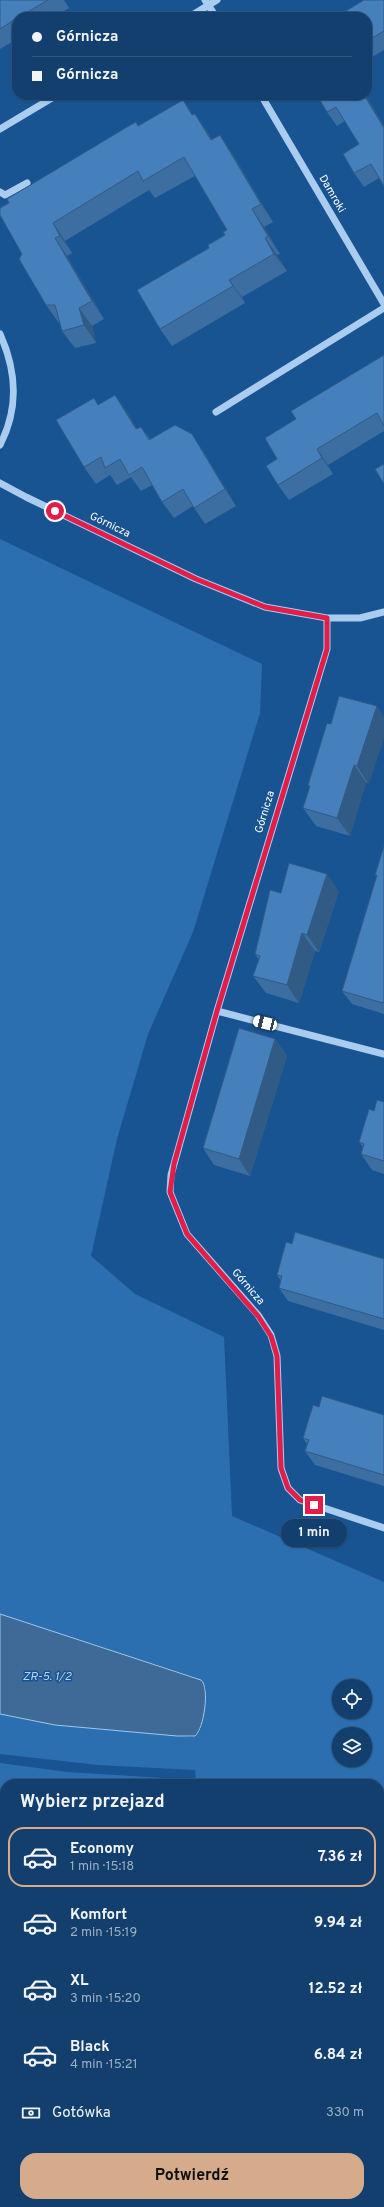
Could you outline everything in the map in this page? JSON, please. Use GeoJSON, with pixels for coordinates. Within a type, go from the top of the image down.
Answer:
{"type":"FeatureCollection","features":[{"type":"Feature","properties":{"kind":"street"},"geometry":{"type":"LineString","coordinates":[[195,12],[207,2],[217,0]]}},
{"type":"Feature","properties":{"kind":"street"},"geometry":{"type":"LineString","coordinates":[[207,2],[213,12]]}},
{"type":"Feature","properties":{"kind":"street"},"geometry":{"type":"LineString","coordinates":[[0,129],[49,100]]}},
{"type":"Feature","properties":{"kind":"street","name":"Damroki"},"geometry":{"type":"LineString","coordinates":[[265,100],[384,304]]}},
{"type":"Feature","properties":{"kind":"street"},"geometry":{"type":"LineString","coordinates":[[0,192],[5,195],[27,183]]}},
{"type":"Feature","properties":{"kind":"street"},"geometry":{"type":"LineString","coordinates":[[216,412],[384,308]]}},
{"type":"Feature","properties":{"kind":"street"},"geometry":{"type":"LineString","coordinates":[[0,334],[9,354],[14,395],[10,423],[0,445]]}},
{"type":"Feature","properties":{"kind":"street","name":"Górnicza"},"geometry":{"type":"LineString","coordinates":[[0,482],[196,579],[265,607],[327,618],[360,618],[384,612]]}},
{"type":"Feature","properties":{"kind":"street","name":"Górnicza"},"geometry":{"type":"LineString","coordinates":[[327,618],[327,649],[217,1011],[173,1168],[170,1192],[187,1234],[258,1316],[271,1336],[277,1356],[281,1468],[288,1488],[300,1500],[384,1528]]}},
{"type":"Feature","properties":{"kind":"street"},"geometry":{"type":"LineString","coordinates":[[217,1011],[384,1054]]}},
{"type":"Feature","properties":{"kind":"shaded area"},"geometry":{"type":"Polygon","coordinates":[[[0,539],[262,664],[260,713],[193,932],[148,1034],[117,1139],[91,1256],[135,1294],[224,1337],[232,1516],[384,1582],[384,1779],[196,1779],[195,1770],[98,1765],[0,1754],[0,1714],[55,1725],[192,1737],[201,1729],[206,1688],[197,1678],[0,1614],[0,539]]]}},
{"type":"Feature","properties":{"kind":"shaded area"},"geometry":{"type":"Polygon","coordinates":[[[0,1763],[67,1772],[180,1779],[0,1779],[0,1763]]]}},
{"type":"Feature","properties":{"kind":"water","name":"ZR-5. 1/2"},"geometry":{"type":"Polygon","coordinates":[[[0,1614],[201,1680],[204,1684],[205,1691],[205,1708],[198,1732],[195,1736],[177,1736],[55,1725],[0,1714],[0,1614]]]}},
{"type":"Feature","properties":{"kind":"building"},"geometry":{"type":"Polygon","coordinates":[[[0,0],[48,0],[28,12],[12,12],[12,21],[0,29],[0,0]]]}},
{"type":"Feature","properties":{"kind":"building"},"geometry":{"type":"Polygon","coordinates":[[[364,0],[384,0],[384,31],[372,38],[372,12],[344,12],[364,0]]]}},
{"type":"Feature","properties":{"kind":"building"},"geometry":{"type":"Polygon","coordinates":[[[183,100],[192,115],[195,114],[211,140],[220,135],[261,204],[252,209],[268,236],[265,238],[274,254],[229,280],[233,286],[160,329],[137,290],[209,248],[208,245],[225,235],[223,232],[227,230],[184,157],[143,181],[138,171],[53,223],[60,236],[55,238],[92,301],[79,308],[84,325],[62,331],[55,305],[46,305],[19,259],[22,254],[0,215],[0,208],[9,203],[7,199],[127,127],[136,122],[138,126],[183,100]]]}},
{"type":"Feature","properties":{"kind":"building"},"geometry":{"type":"Polygon","coordinates":[[[320,100],[367,100],[384,128],[384,186],[371,164],[354,173],[343,154],[359,144],[336,107],[327,112],[320,100]]]}},
{"type":"Feature","properties":{"kind":"building"},"geometry":{"type":"Polygon","coordinates":[[[384,355],[384,426],[377,413],[317,449],[322,458],[278,485],[266,466],[277,459],[265,438],[296,419],[291,411],[384,355]]]}},
{"type":"Feature","properties":{"kind":"building"},"geometry":{"type":"Polygon","coordinates":[[[115,395],[136,429],[141,427],[149,440],[175,425],[192,434],[225,489],[194,508],[183,489],[162,502],[142,467],[129,475],[120,459],[105,468],[101,457],[84,467],[56,420],[94,398],[98,405],[115,395]]]}},
{"type":"Feature","properties":{"kind":"building"},"geometry":{"type":"Polygon","coordinates":[[[384,464],[384,484],[375,469],[384,464]]]}},
{"type":"Feature","properties":{"kind":"building"},"geometry":{"type":"Polygon","coordinates":[[[339,696],[377,706],[357,766],[354,765],[337,818],[303,808],[310,786],[308,785],[327,723],[331,724],[339,696]]]}},
{"type":"Feature","properties":{"kind":"building"},"geometry":{"type":"Polygon","coordinates":[[[384,846],[383,1003],[342,991],[377,875],[375,875],[384,846]]]}},
{"type":"Feature","properties":{"kind":"building"},"geometry":{"type":"Polygon","coordinates":[[[289,863],[327,874],[307,935],[302,933],[287,985],[253,976],[260,956],[255,954],[270,890],[281,893],[289,863]]]}},
{"type":"Feature","properties":{"kind":"building"},"geometry":{"type":"Polygon","coordinates":[[[239,1028],[275,1039],[239,1159],[203,1148],[239,1028]]]}},
{"type":"Feature","properties":{"kind":"building"},"geometry":{"type":"Polygon","coordinates":[[[377,1100],[384,1102],[384,1161],[361,1154],[364,1144],[359,1142],[369,1109],[374,1111],[377,1100]]]}},
{"type":"Feature","properties":{"kind":"building"},"geometry":{"type":"Polygon","coordinates":[[[295,1232],[384,1259],[384,1319],[279,1288],[282,1276],[277,1275],[286,1242],[292,1244],[295,1232]]]}},
{"type":"Feature","properties":{"kind":"building"},"geometry":{"type":"Polygon","coordinates":[[[322,1396],[384,1415],[384,1475],[305,1451],[309,1440],[303,1438],[313,1405],[319,1407],[322,1396]]]}},
{"type":"Feature","properties":{"kind":"route"},"geometry":{"type":"LineString","coordinates":[[55,511],[196,579],[265,607],[327,618],[327,649],[217,1011],[171,1175],[170,1192],[187,1234],[258,1316],[271,1336],[277,1356],[281,1468],[288,1488],[300,1500],[314,1505]]}}]}
